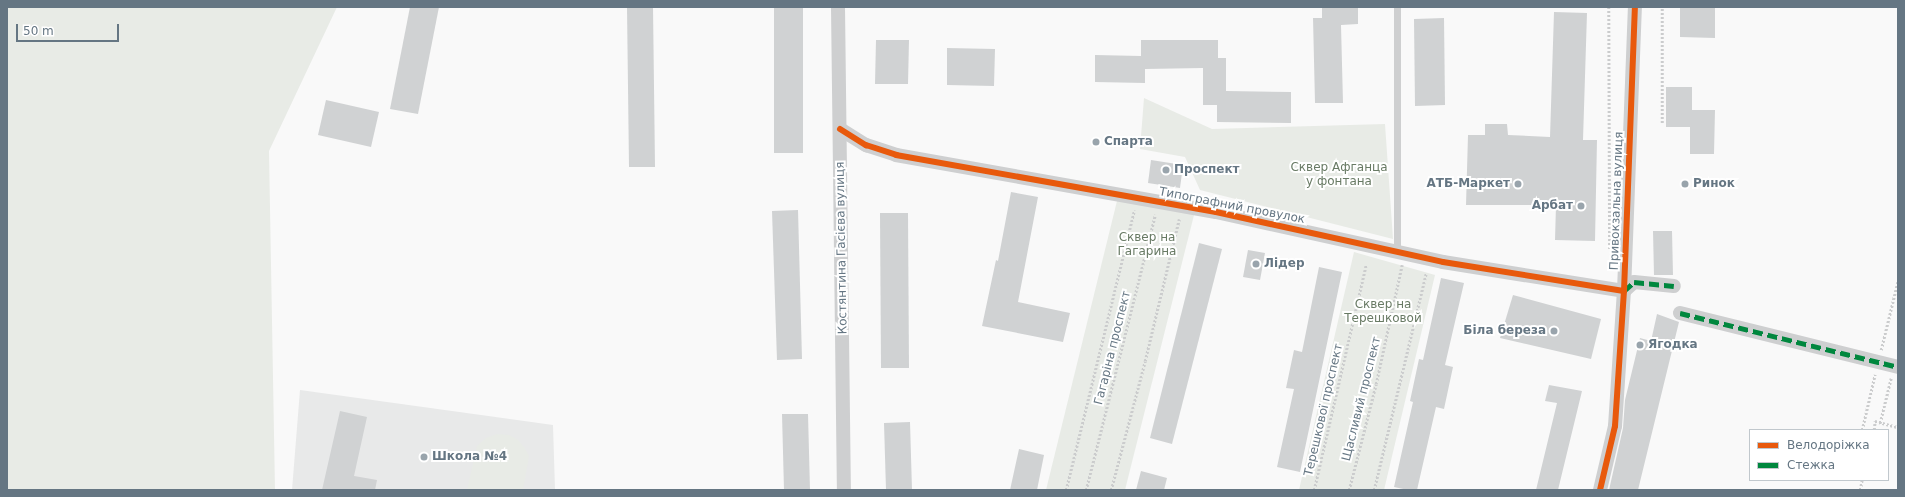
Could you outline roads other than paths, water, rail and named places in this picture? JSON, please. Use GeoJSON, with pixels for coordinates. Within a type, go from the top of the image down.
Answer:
{"type":"FeatureCollection","features":[{"type":"Feature","properties":{"kind":"street","name":"Костянтина Гасієва вулиця"},"geometry":{"type":"LineString","coordinates":[[838,7],[844,490]]}},
{"type":"Feature","properties":{"kind":"street","name":"Привокзальна вулиця"},"geometry":{"type":"LineString","coordinates":[[1600,490],[1615,426],[1624,291],[1635,7]]}},
{"type":"Feature","properties":{"kind":"street","name":"Типографний провулок"},"geometry":{"type":"LineString","coordinates":[[840,129],[866,145],[896,155],[1216,212],[1399,258],[1443,262],[1624,291]]}},
{"type":"Feature","properties":{"kind":"street"},"geometry":{"type":"LineString","coordinates":[[1624,291],[1634,282],[1674,286]]}},
{"type":"Feature","properties":{"kind":"street"},"geometry":{"type":"LineString","coordinates":[[1680,313],[1896,366]]}},
{"type":"Feature","properties":{"kind":"lane"},"geometry":{"type":"LineString","coordinates":[[1396,7],[1399,258]]}},
{"type":"Feature","properties":{"kind":"place","name":"Спарта"},"geometry":{"type":"Point","coordinates":[1096,142]}},
{"type":"Feature","properties":{"kind":"place","name":"Проспект"},"geometry":{"type":"Point","coordinates":[1166,170]}},
{"type":"Feature","properties":{"kind":"place","name":"АТБ-Маркет"},"geometry":{"type":"Point","coordinates":[1518,184]}},
{"type":"Feature","properties":{"kind":"place","name":"Ринок"},"geometry":{"type":"Point","coordinates":[1685,184]}},
{"type":"Feature","properties":{"kind":"place","name":"Арбат"},"geometry":{"type":"Point","coordinates":[1581,206]}},
{"type":"Feature","properties":{"kind":"place","name":"Лідер"},"geometry":{"type":"Point","coordinates":[1256,264]}},
{"type":"Feature","properties":{"kind":"place","name":"Біла береза"},"geometry":{"type":"Point","coordinates":[1554,331]}},
{"type":"Feature","properties":{"kind":"place","name":"Ягодка"},"geometry":{"type":"Point","coordinates":[1640,345]}},
{"type":"Feature","properties":{"kind":"place","name":"Школа №4"},"geometry":{"type":"Point","coordinates":[424,457]}},
{"type":"Feature","properties":{"kind":"park label","name":"Сквер Афганца у фонтана"},"geometry":{"type":"Point","coordinates":[1339,175]}},
{"type":"Feature","properties":{"kind":"park label","name":"Сквер на Гагарина"},"geometry":{"type":"Point","coordinates":[1147,245]}},
{"type":"Feature","properties":{"kind":"park label","name":"Сквер на Терешковой"},"geometry":{"type":"Point","coordinates":[1383,312]}}]}
